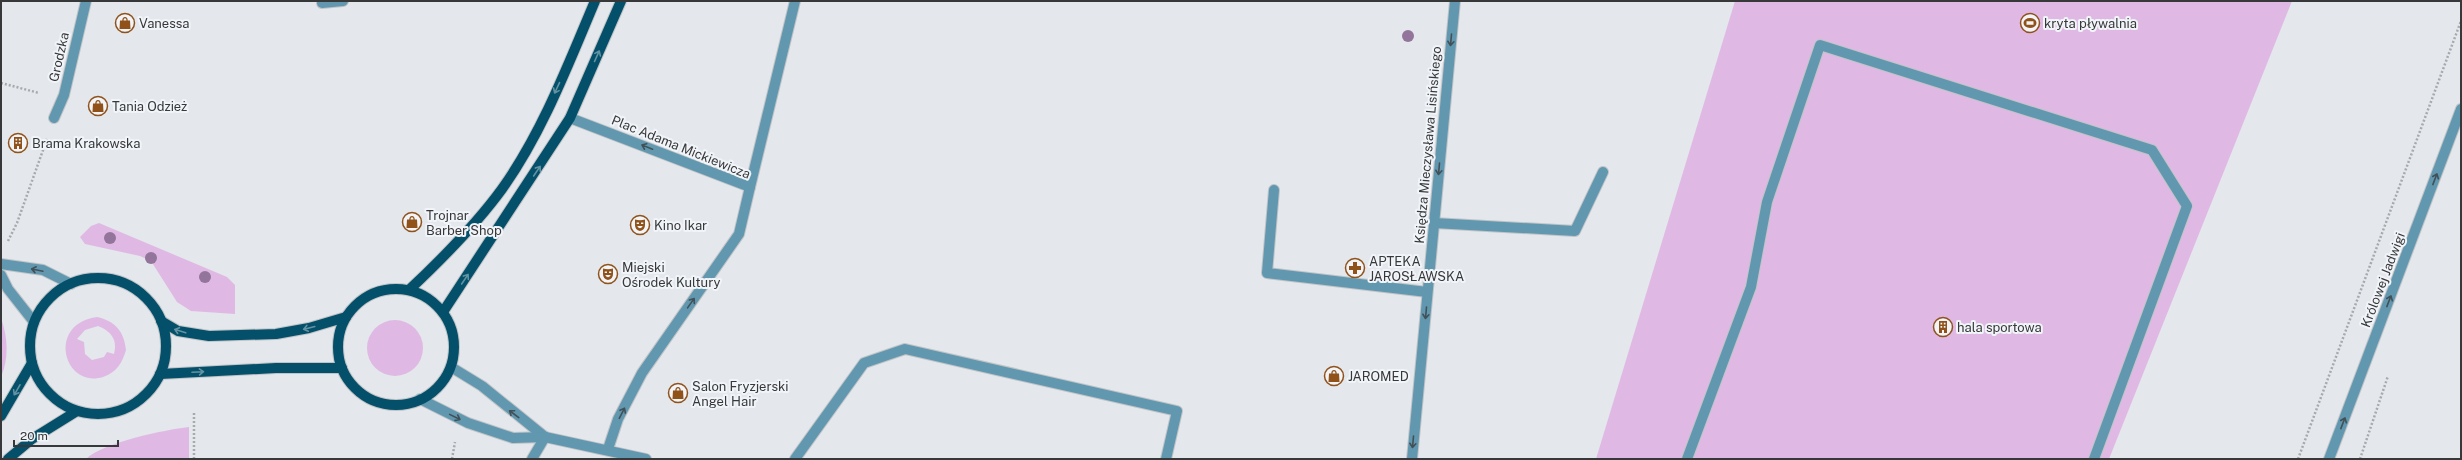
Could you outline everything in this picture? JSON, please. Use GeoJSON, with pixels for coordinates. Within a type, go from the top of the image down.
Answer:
{"type":"FeatureCollection","features":[{"type":"Feature","properties":{"kind":"main road"},"geometry":{"type":"LineString","coordinates":[[409,290],[469,230],[502,189],[537,131],[595,1]]}},
{"type":"Feature","properties":{"kind":"main road"},"geometry":{"type":"LineString","coordinates":[[443,312],[570,118],[621,1]]}},
{"type":"Feature","properties":{"kind":"main road"},"geometry":{"type":"LineString","coordinates":[[92,278],[114,280],[134,288],[150,303],[161,321],[166,345],[165,357],[160,374],[149,391],[134,404],[116,412],[96,414],[77,411],[57,400],[41,384],[32,363],[30,342],[34,322],[43,306],[55,293],[71,284],[92,278]]}},
{"type":"Feature","properties":{"kind":"main road"},"geometry":{"type":"LineString","coordinates":[[391,289],[409,290],[428,298],[443,312],[450,324],[454,338],[451,367],[442,383],[428,396],[420,400],[394,405],[378,402],[362,394],[350,383],[342,368],[338,351],[339,334],[346,317],[358,303],[373,293],[391,289]]}},
{"type":"Feature","properties":{"kind":"main road"},"geometry":{"type":"LineString","coordinates":[[161,321],[178,331],[209,336],[276,334],[309,328],[346,317]]}},
{"type":"Feature","properties":{"kind":"main road"},"geometry":{"type":"LineString","coordinates":[[1,416],[32,363]]}},
{"type":"Feature","properties":{"kind":"main road"},"geometry":{"type":"LineString","coordinates":[[160,374],[276,368],[342,368]]}},
{"type":"Feature","properties":{"kind":"main road"},"geometry":{"type":"LineString","coordinates":[[8,459],[32,439],[77,411]]}},
{"type":"Feature","properties":{"kind":"street","name":"Grodzka"},"geometry":{"type":"LineString","coordinates":[[54,118],[64,95],[86,1]]}},
{"type":"Feature","properties":{"kind":"street"},"geometry":{"type":"LineString","coordinates":[[322,3],[343,1]]}},
{"type":"Feature","properties":{"kind":"street"},"geometry":{"type":"LineString","coordinates":[[750,188],[794,1]]}},
{"type":"Feature","properties":{"kind":"street","name":"Księdza Mieczysława Lisińskiego"},"geometry":{"type":"LineString","coordinates":[[1412,459],[1455,1]]}},
{"type":"Feature","properties":{"kind":"street"},"geometry":{"type":"LineString","coordinates":[[1687,459],[1751,287],[1767,202],[1820,45],[2152,150],[2187,206],[2094,459]]}},
{"type":"Feature","properties":{"kind":"street","name":"Królowej Jadwigi"},"geometry":{"type":"LineString","coordinates":[[2329,459],[2461,109]]}},
{"type":"Feature","properties":{"kind":"street","name":"Plac Adama Mickiewicza"},"geometry":{"type":"LineString","coordinates":[[570,118],[750,188],[739,234],[642,373],[618,419],[608,449]]}},
{"type":"Feature","properties":{"kind":"street"},"geometry":{"type":"LineString","coordinates":[[1434,223],[1575,231],[1603,172]]}},
{"type":"Feature","properties":{"kind":"street"},"geometry":{"type":"LineString","coordinates":[[1274,190],[1267,273],[1428,292]]}},
{"type":"Feature","properties":{"kind":"street"},"geometry":{"type":"LineString","coordinates":[[1,264],[43,270],[71,284]]}},
{"type":"Feature","properties":{"kind":"street"},"geometry":{"type":"LineString","coordinates":[[1,275],[8,289],[34,322]]}},
{"type":"Feature","properties":{"kind":"street"},"geometry":{"type":"LineString","coordinates":[[795,459],[864,363],[905,349],[1177,411],[1166,459]]}},
{"type":"Feature","properties":{"kind":"street"},"geometry":{"type":"LineString","coordinates":[[451,367],[482,386],[545,437]]}},
{"type":"Feature","properties":{"kind":"street"},"geometry":{"type":"LineString","coordinates":[[420,400],[468,423],[513,438],[545,437],[608,449],[646,459]]}},
{"type":"Feature","properties":{"kind":"street"},"geometry":{"type":"LineString","coordinates":[[532,459],[545,437]]}},
{"type":"Feature","properties":{"kind":"path"},"geometry":{"type":"LineString","coordinates":[[2298,459],[2461,21]]}},
{"type":"Feature","properties":{"kind":"path"},"geometry":{"type":"LineString","coordinates":[[1,83],[37,93]]}},
{"type":"Feature","properties":{"kind":"path"},"geometry":{"type":"LineString","coordinates":[[6,244],[17,223],[38,166]]}},
{"type":"Feature","properties":{"kind":"path"},"geometry":{"type":"LineString","coordinates":[[194,413],[194,459]]}},
{"type":"Feature","properties":{"kind":"path"},"geometry":{"type":"LineString","coordinates":[[452,459],[455,442]]}},
{"type":"Feature","properties":{"kind":"shaded area"},"geometry":{"type":"Polygon","coordinates":[[[1735,1],[2292,1],[2109,459],[1596,459],[1735,1]]]}},
{"type":"Feature","properties":{"kind":"shaded area"},"geometry":{"type":"Polygon","coordinates":[[[99,223],[227,277],[235,285],[235,314],[191,311],[177,302],[151,261],[140,256],[85,244],[80,237],[91,226],[99,223]]]}},
{"type":"Feature","properties":{"kind":"shaded area"},"geometry":{"type":"Polygon","coordinates":[[[97,317],[114,324],[121,332],[126,350],[123,359],[118,366],[108,375],[89,378],[78,374],[71,365],[66,354],[66,342],[71,331],[81,322],[97,317]],[[98,326],[85,330],[77,339],[84,342],[85,354],[92,360],[104,357],[107,352],[114,354],[114,340],[110,333],[98,326]]]}},
{"type":"Feature","properties":{"kind":"shaded area"},"geometry":{"type":"Polygon","coordinates":[[[1,318],[7,348],[4,370],[1,377],[1,318]]]}},
{"type":"Feature","properties":{"kind":"shaded area"},"geometry":{"type":"Polygon","coordinates":[[[389,320],[401,320],[411,324],[419,332],[423,342],[423,354],[419,364],[411,372],[401,376],[389,376],[379,372],[371,364],[367,354],[367,342],[371,332],[379,324],[389,320]]]}},
{"type":"Feature","properties":{"kind":"shaded area"},"geometry":{"type":"Polygon","coordinates":[[[189,427],[189,459],[86,459],[106,447],[120,442],[150,434],[189,427]]]}},
{"type":"Feature","properties":{"kind":"place","name":"Vanessa"},"geometry":{"type":"Point","coordinates":[125,23]}},
{"type":"Feature","properties":{"kind":"place","name":"kryta pływalnia"},"geometry":{"type":"Point","coordinates":[2030,23]}},
{"type":"Feature","properties":{"kind":"place","name":"Tania Odzież"},"geometry":{"type":"Point","coordinates":[98,106]}},
{"type":"Feature","properties":{"kind":"place","name":"Brama Krakowska"},"geometry":{"type":"Point","coordinates":[18,143]}},
{"type":"Feature","properties":{"kind":"place","name":"Trojnar Barber Shop"},"geometry":{"type":"Point","coordinates":[412,222]}},
{"type":"Feature","properties":{"kind":"place","name":"Kino Ikar"},"geometry":{"type":"Point","coordinates":[640,225]}},
{"type":"Feature","properties":{"kind":"place","name":"APTEKA JAROSŁAWSKA"},"geometry":{"type":"Point","coordinates":[1355,268]}},
{"type":"Feature","properties":{"kind":"place","name":"Miejski Ośrodek Kultury"},"geometry":{"type":"Point","coordinates":[608,274]}},
{"type":"Feature","properties":{"kind":"place","name":"hala sportowa"},"geometry":{"type":"Point","coordinates":[1943,327]}},
{"type":"Feature","properties":{"kind":"place","name":"JAROMED"},"geometry":{"type":"Point","coordinates":[1334,376]}},
{"type":"Feature","properties":{"kind":"place","name":"Salon Fryzjerski Angel Hair"},"geometry":{"type":"Point","coordinates":[678,393]}}]}
